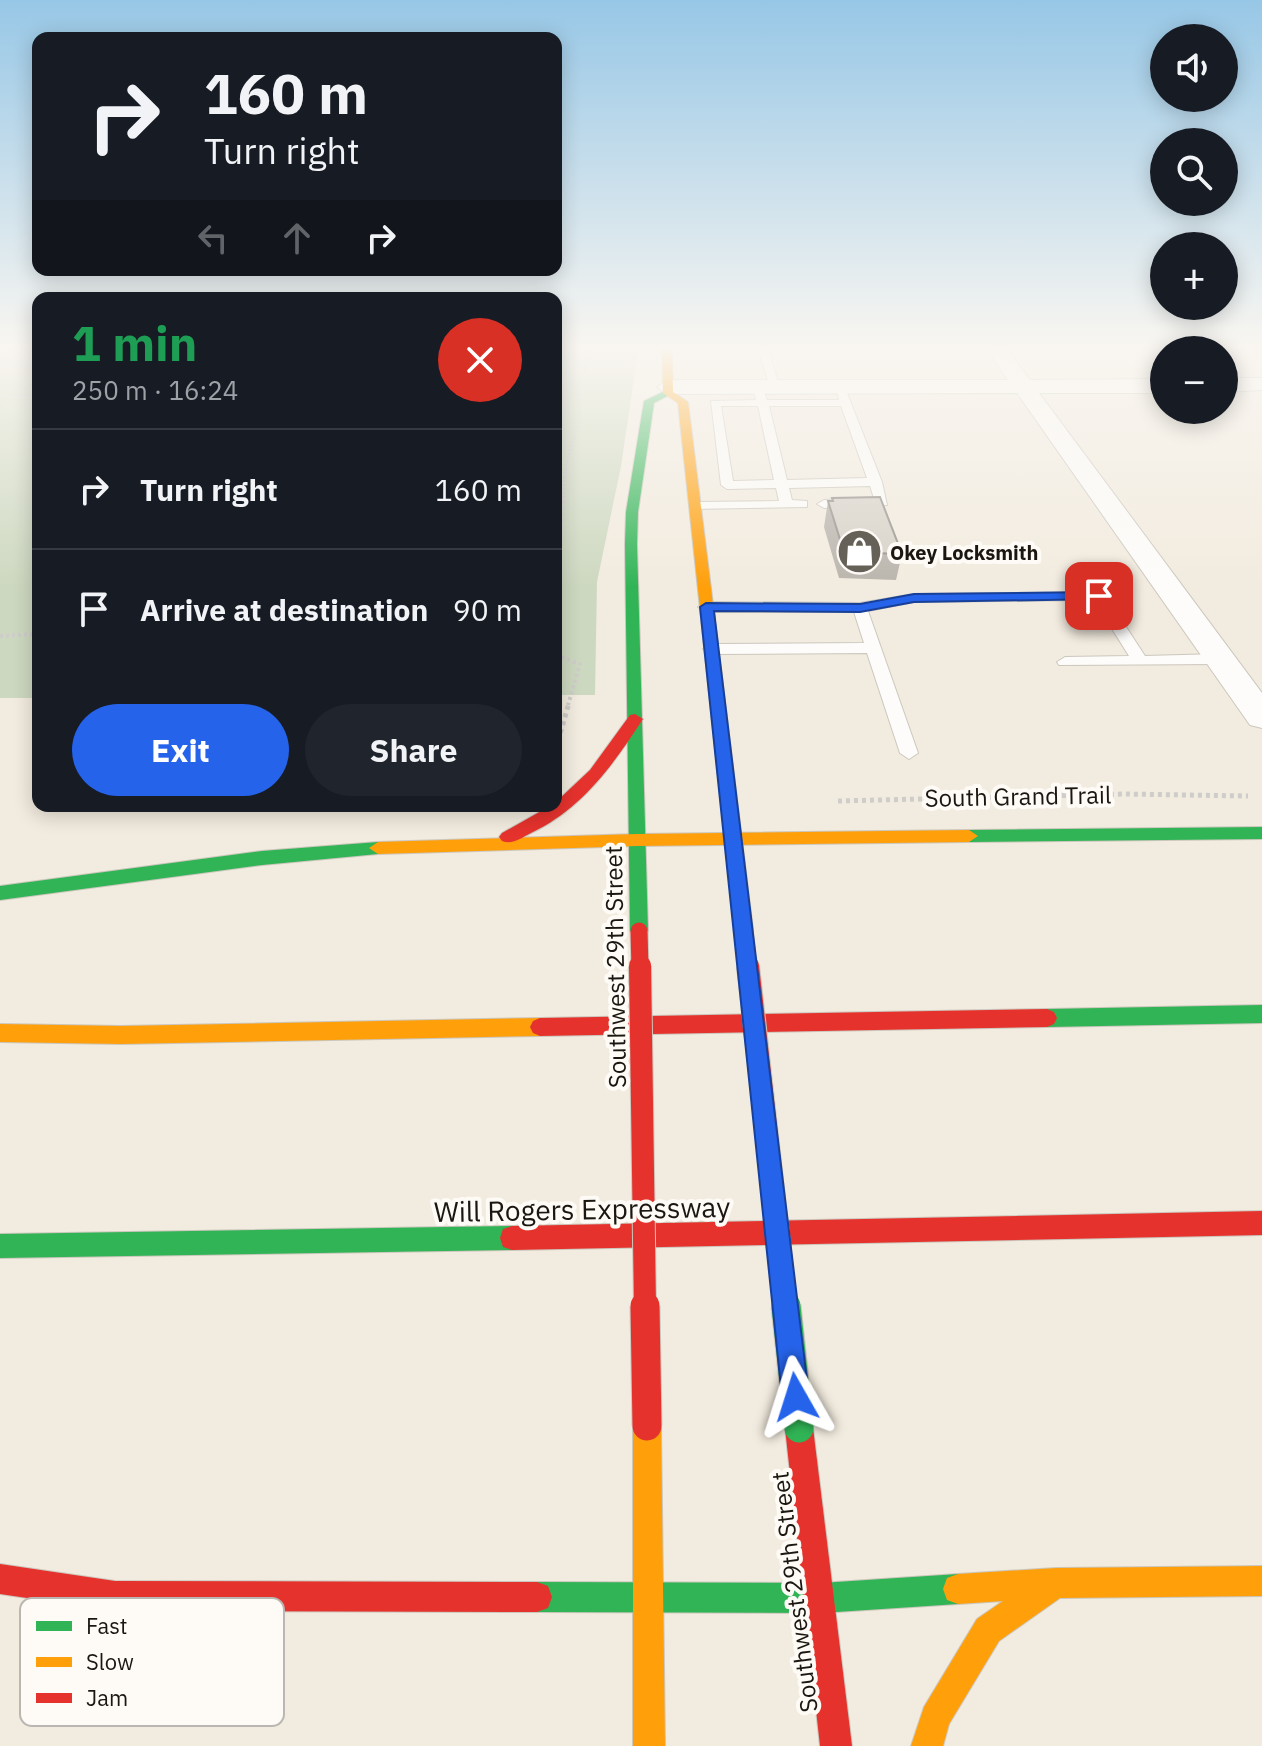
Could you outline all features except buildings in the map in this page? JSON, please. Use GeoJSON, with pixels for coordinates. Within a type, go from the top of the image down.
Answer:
{"type":"FeatureCollection","features":[{"type":"Feature","properties":{"kind":"main road","name":"Southwest 29th Street"},"geometry":{"type":"LineString","coordinates":[[645,425],[632,512],[647,1426],[649,1746]]}},
{"type":"Feature","properties":{"kind":"main road","name":"Southwest 29th Street"},"geometry":{"type":"LineString","coordinates":[[686,425],[836,1746]]}},
{"type":"Feature","properties":{"kind":"main road"},"geometry":{"type":"LineString","coordinates":[[562,810],[599,772],[635,719]]}},
{"type":"Feature","properties":{"kind":"main road"},"geometry":{"type":"LineString","coordinates":[[487,845],[538,826],[559,812]]}},
{"type":"Feature","properties":{"kind":"main road"},"geometry":{"type":"LineString","coordinates":[[0,893],[262,858],[381,848],[637,840],[1262,833]]}},
{"type":"Feature","properties":{"kind":"main road"},"geometry":{"type":"LineString","coordinates":[[0,1033],[121,1035],[1262,1014]]}},
{"type":"Feature","properties":{"kind":"main road","name":"Will Rogers Expressway"},"geometry":{"type":"LineString","coordinates":[[0,1246],[152,1246],[1262,1223]]}},
{"type":"Feature","properties":{"kind":"main road"},"geometry":{"type":"LineString","coordinates":[[0,1579],[115,1596],[821,1598],[1056,1583],[1262,1581]]}},
{"type":"Feature","properties":{"kind":"main road"},"geometry":{"type":"LineString","coordinates":[[927,1746],[935,1718],[988,1630],[1056,1583]]}},
{"type":"Feature","properties":{"kind":"street"},"geometry":{"type":"LineString","coordinates":[[1052,425],[1262,717]]}},
{"type":"Feature","properties":{"kind":"lane"},"geometry":{"type":"LineString","coordinates":[[722,425],[727,444],[727,485],[876,482]]}},
{"type":"Feature","properties":{"kind":"lane"},"geometry":{"type":"LineString","coordinates":[[766,425],[766,443],[782,483],[786,504]]}},
{"type":"Feature","properties":{"kind":"lane"},"geometry":{"type":"LineString","coordinates":[[824,504],[882,502],[855,425]]}},
{"type":"Feature","properties":{"kind":"lane"},"geometry":{"type":"LineString","coordinates":[[696,506],[802,504]]}},
{"type":"Feature","properties":{"kind":"lane"},"geometry":{"type":"LineString","coordinates":[[706,607],[860,608],[914,598],[1099,596],[1140,661]]}},
{"type":"Feature","properties":{"kind":"lane"},"geometry":{"type":"LineString","coordinates":[[860,608],[909,753]]}},
{"type":"Feature","properties":{"kind":"lane"},"geometry":{"type":"LineString","coordinates":[[711,649],[873,648]]}},
{"type":"Feature","properties":{"kind":"lane"},"geometry":{"type":"LineString","coordinates":[[1065,662],[1220,659]]}},
{"type":"Feature","properties":{"kind":"path"},"geometry":{"type":"LineString","coordinates":[[562,512],[565,468],[578,425]]}},
{"type":"Feature","properties":{"kind":"path"},"geometry":{"type":"LineString","coordinates":[[0,636],[32,634]]}},
{"type":"Feature","properties":{"kind":"path"},"geometry":{"type":"LineString","coordinates":[[562,657],[580,664],[562,727]]}},
{"type":"Feature","properties":{"kind":"path","name":"South Grand Trail"},"geometry":{"type":"LineString","coordinates":[[837,801],[1124,794],[1252,796]]}},
{"type":"Feature","properties":{"kind":"green space"},"geometry":{"type":"Polygon","coordinates":[[[0,425],[32,425],[32,698],[0,698],[0,425]]]}},
{"type":"Feature","properties":{"kind":"green space"},"geometry":{"type":"Polygon","coordinates":[[[562,425],[627,425],[597,582],[595,695],[562,695],[562,425]]]}},
{"type":"Feature","properties":{"kind":"traffic: fast"},"geometry":{"type":"LineString","coordinates":[[639,931],[631,544],[632,512],[645,425]]}},
{"type":"Feature","properties":{"kind":"traffic: fast"},"geometry":{"type":"LineString","coordinates":[[725,767],[744,930]]}},
{"type":"Feature","properties":{"kind":"traffic: fast"},"geometry":{"type":"LineString","coordinates":[[969,836],[1262,833]]}},
{"type":"Feature","properties":{"kind":"traffic: fast"},"geometry":{"type":"LineString","coordinates":[[0,893],[262,858],[378,848]]}},
{"type":"Feature","properties":{"kind":"traffic: fast"},"geometry":{"type":"LineString","coordinates":[[1047,1018],[1262,1014]]}},
{"type":"Feature","properties":{"kind":"traffic: fast"},"geometry":{"type":"LineString","coordinates":[[0,1246],[512,1238]]}},
{"type":"Feature","properties":{"kind":"traffic: fast"},"geometry":{"type":"LineString","coordinates":[[785,1297],[799,1428]]}},
{"type":"Feature","properties":{"kind":"traffic: fast"},"geometry":{"type":"LineString","coordinates":[[537,1597],[821,1598],[958,1589]]}},
{"type":"Feature","properties":{"kind":"traffic: slow"},"geometry":{"type":"LineString","coordinates":[[686,425],[725,767]]}},
{"type":"Feature","properties":{"kind":"traffic: slow"},"geometry":{"type":"LineString","coordinates":[[378,848],[637,840],[969,836]]}},
{"type":"Feature","properties":{"kind":"traffic: slow"},"geometry":{"type":"LineString","coordinates":[[0,1033],[121,1035],[540,1027]]}},
{"type":"Feature","properties":{"kind":"traffic: slow"},"geometry":{"type":"LineString","coordinates":[[647,1426],[649,1746]]}},
{"type":"Feature","properties":{"kind":"traffic: slow"},"geometry":{"type":"LineString","coordinates":[[958,1589],[1056,1583],[1262,1581]]}},
{"type":"Feature","properties":{"kind":"traffic: slow"},"geometry":{"type":"LineString","coordinates":[[927,1746],[935,1718],[988,1630],[1056,1583]]}},
{"type":"Feature","properties":{"kind":"traffic: jam"},"geometry":{"type":"LineString","coordinates":[[562,806],[595,774],[635,719]]}},
{"type":"Feature","properties":{"kind":"traffic: jam"},"geometry":{"type":"LineString","coordinates":[[508,837],[554,812]]}},
{"type":"Feature","properties":{"kind":"traffic: jam"},"geometry":{"type":"LineString","coordinates":[[744,930],[785,1297]]}},
{"type":"Feature","properties":{"kind":"traffic: jam"},"geometry":{"type":"LineString","coordinates":[[639,931],[647,1426]]}},
{"type":"Feature","properties":{"kind":"traffic: jam"},"geometry":{"type":"LineString","coordinates":[[540,1027],[1047,1018]]}},
{"type":"Feature","properties":{"kind":"traffic: jam"},"geometry":{"type":"LineString","coordinates":[[512,1238],[1262,1223]]}},
{"type":"Feature","properties":{"kind":"traffic: jam"},"geometry":{"type":"LineString","coordinates":[[799,1428],[836,1746]]}},
{"type":"Feature","properties":{"kind":"traffic: jam"},"geometry":{"type":"LineString","coordinates":[[0,1579],[115,1596],[537,1597]]}},
{"type":"Feature","properties":{"kind":"place","name":"Okey Locksmith"},"geometry":{"type":"Point","coordinates":[859,552]}},
{"type":"Feature","properties":{"kind":"route"},"geometry":{"type":"LineString","coordinates":[[796,1397],[706,607],[860,608],[914,598],[1099,596]]}}]}
